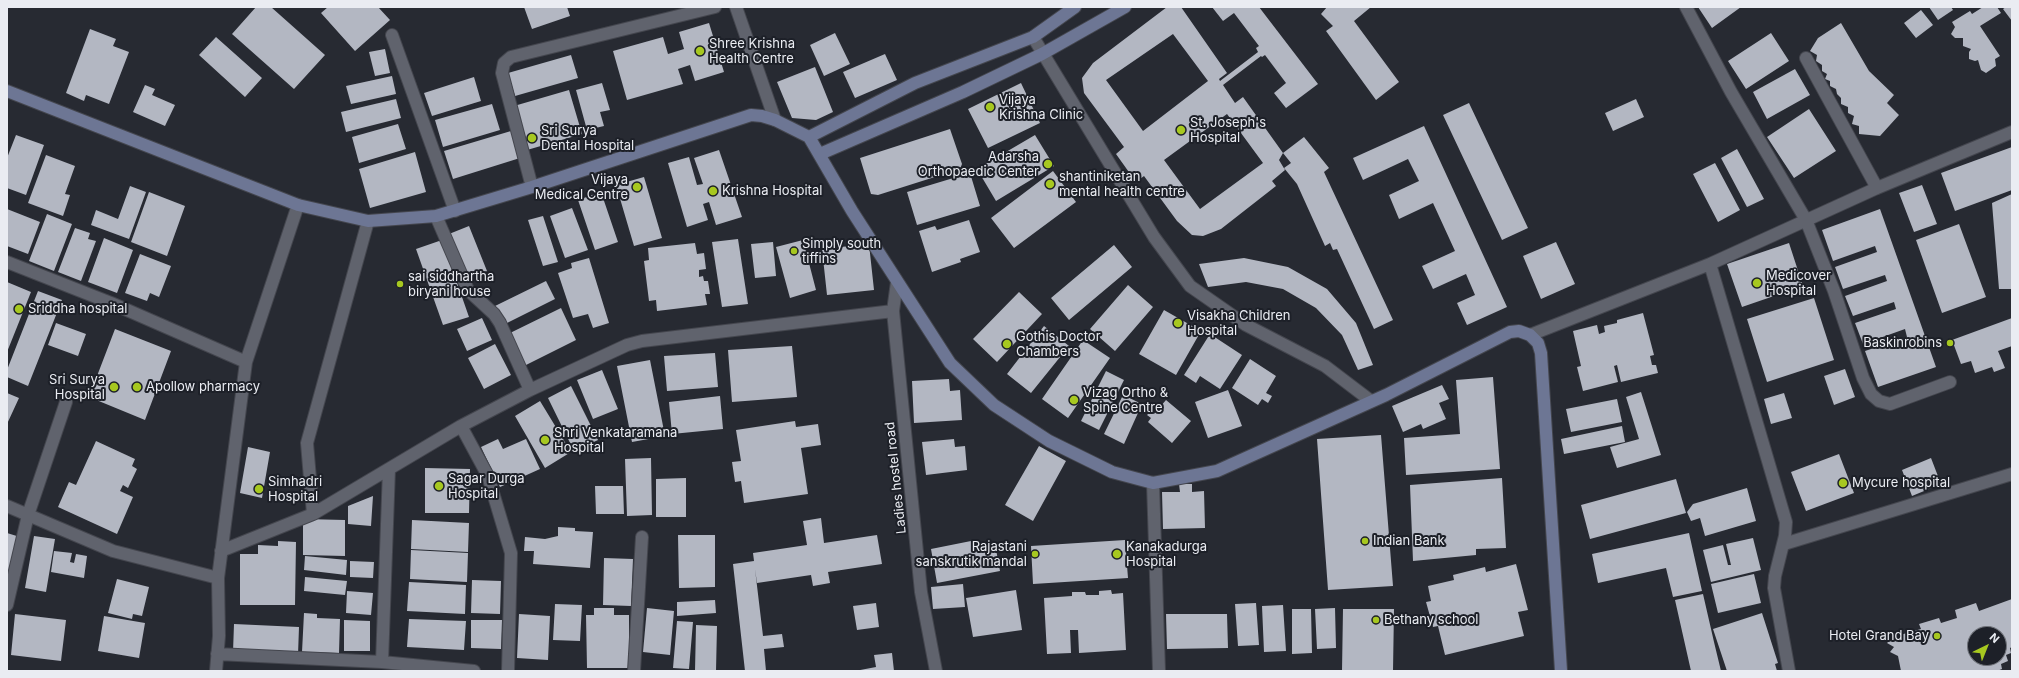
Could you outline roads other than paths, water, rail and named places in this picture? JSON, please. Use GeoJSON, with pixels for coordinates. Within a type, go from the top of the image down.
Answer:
{"type":"FeatureCollection","features":[{"type":"Feature","properties":{"kind":"street"},"geometry":{"type":"LineString","coordinates":[[532,187],[502,73],[504,63],[511,57],[715,7]]}},
{"type":"Feature","properties":{"kind":"street"},"geometry":{"type":"LineString","coordinates":[[736,7],[775,120]]}},
{"type":"Feature","properties":{"kind":"street"},"geometry":{"type":"LineString","coordinates":[[809,137],[915,83],[1034,37],[1075,7]]}},
{"type":"Feature","properties":{"kind":"street"},"geometry":{"type":"LineString","coordinates":[[820,154],[963,92],[1042,54],[1055,45],[1125,7]]}},
{"type":"Feature","properties":{"kind":"street"},"geometry":{"type":"LineString","coordinates":[[1686,7],[1731,92],[1806,220],[1834,291],[1863,378],[1871,394],[1879,401],[1890,404],[1950,382]]}},
{"type":"Feature","properties":{"kind":"street"},"geometry":{"type":"LineString","coordinates":[[392,35],[455,210]]}},
{"type":"Feature","properties":{"kind":"street"},"geometry":{"type":"LineString","coordinates":[[1034,37],[1042,54],[1154,237],[1190,286],[1246,325],[1326,366],[1371,402]]}},
{"type":"Feature","properties":{"kind":"street"},"geometry":{"type":"LineString","coordinates":[[1806,58],[1877,188]]}},
{"type":"Feature","properties":{"kind":"street"},"geometry":{"type":"LineString","coordinates":[[7,91],[298,205],[368,221],[436,216],[532,187],[751,116],[762,116],[775,120],[809,137],[852,211],[896,282],[950,363],[994,405],[1049,441],[1112,472],[1153,483],[1217,471],[1371,402],[1510,332],[1519,331],[1530,335],[1538,343],[1541,353],[1561,671]]}},
{"type":"Feature","properties":{"kind":"street"},"geometry":{"type":"LineString","coordinates":[[1530,335],[1710,264],[1877,188],[2012,132]]}},
{"type":"Feature","properties":{"kind":"street"},"geometry":{"type":"LineString","coordinates":[[216,671],[218,578],[246,362],[298,205]]}},
{"type":"Feature","properties":{"kind":"street"},"geometry":{"type":"LineString","coordinates":[[436,216],[468,290],[494,314],[500,323],[530,390]]}},
{"type":"Feature","properties":{"kind":"street"},"geometry":{"type":"LineString","coordinates":[[313,514],[307,443],[368,221]]}},
{"type":"Feature","properties":{"kind":"street"},"geometry":{"type":"LineString","coordinates":[[7,262],[111,303],[246,362]]}},
{"type":"Feature","properties":{"kind":"street"},"geometry":{"type":"LineString","coordinates":[[1710,264],[1786,522],[1784,544],[1775,576],[1774,588],[1789,671]]}},
{"type":"Feature","properties":{"kind":"street","name":"Ladies hostel road"},"geometry":{"type":"LineString","coordinates":[[896,282],[893,311],[921,592],[936,671]]}},
{"type":"Feature","properties":{"kind":"street"},"geometry":{"type":"LineString","coordinates":[[221,550],[313,514],[461,426],[530,390],[627,345],[642,341],[893,311]]}},
{"type":"Feature","properties":{"kind":"street"},"geometry":{"type":"LineString","coordinates":[[7,605],[28,514],[66,402]]}},
{"type":"Feature","properties":{"kind":"street"},"geometry":{"type":"LineString","coordinates":[[461,426],[488,476],[511,553],[508,671]]}},
{"type":"Feature","properties":{"kind":"street"},"geometry":{"type":"LineString","coordinates":[[382,662],[389,469]]}},
{"type":"Feature","properties":{"kind":"street"},"geometry":{"type":"LineString","coordinates":[[1784,544],[2012,474]]}},
{"type":"Feature","properties":{"kind":"street"},"geometry":{"type":"LineString","coordinates":[[1153,483],[1159,671]]}},
{"type":"Feature","properties":{"kind":"street"},"geometry":{"type":"LineString","coordinates":[[7,506],[113,552],[218,578]]}},
{"type":"Feature","properties":{"kind":"street"},"geometry":{"type":"LineString","coordinates":[[634,671],[642,537]]}},
{"type":"Feature","properties":{"kind":"street"},"geometry":{"type":"LineString","coordinates":[[217,654],[382,662],[474,671]]}},
{"type":"Feature","properties":{"kind":"place","name":"Shree Krishna Health Centre"},"geometry":{"type":"Point","coordinates":[700,51]}},
{"type":"Feature","properties":{"kind":"place","name":"Vijaya Krishna Clinic"},"geometry":{"type":"Point","coordinates":[990,107]}},
{"type":"Feature","properties":{"kind":"place","name":"St. Joseph's Hospital"},"geometry":{"type":"Point","coordinates":[1181,130]}},
{"type":"Feature","properties":{"kind":"place","name":"Sri Surya Dental Hospital"},"geometry":{"type":"Point","coordinates":[532,138]}},
{"type":"Feature","properties":{"kind":"place","name":"Adarsha Orthopaedic Center"},"geometry":{"type":"Point","coordinates":[1048,164]}},
{"type":"Feature","properties":{"kind":"place","name":"shantiniketan mental health centre"},"geometry":{"type":"Point","coordinates":[1050,184]}},
{"type":"Feature","properties":{"kind":"place","name":"Vijaya Medical Centre"},"geometry":{"type":"Point","coordinates":[637,187]}},
{"type":"Feature","properties":{"kind":"place","name":"Krishna Hospital"},"geometry":{"type":"Point","coordinates":[713,191]}},
{"type":"Feature","properties":{"kind":"place","name":"Simply south tiffins"},"geometry":{"type":"Point","coordinates":[794,251]}},
{"type":"Feature","properties":{"kind":"place","name":"Medicover Hospital"},"geometry":{"type":"Point","coordinates":[1757,283]}},
{"type":"Feature","properties":{"kind":"place","name":"sai siddhartha biryani house"},"geometry":{"type":"Point","coordinates":[400,284]}},
{"type":"Feature","properties":{"kind":"place","name":"Sriddha hospital"},"geometry":{"type":"Point","coordinates":[19,309]}},
{"type":"Feature","properties":{"kind":"place","name":"Visakha Children Hospital"},"geometry":{"type":"Point","coordinates":[1178,323]}},
{"type":"Feature","properties":{"kind":"place","name":"Baskinrobins"},"geometry":{"type":"Point","coordinates":[1950,343]}},
{"type":"Feature","properties":{"kind":"place","name":"Gothis Doctor Chambers"},"geometry":{"type":"Point","coordinates":[1007,344]}},
{"type":"Feature","properties":{"kind":"place","name":"Sri Surya Hospital"},"geometry":{"type":"Point","coordinates":[114,387]}},
{"type":"Feature","properties":{"kind":"place","name":"Apollow pharmacy"},"geometry":{"type":"Point","coordinates":[137,387]}},
{"type":"Feature","properties":{"kind":"place","name":"Vizag Ortho & Spine Centre"},"geometry":{"type":"Point","coordinates":[1074,400]}},
{"type":"Feature","properties":{"kind":"place","name":"Shri Venkataramana Hospital"},"geometry":{"type":"Point","coordinates":[545,440]}},
{"type":"Feature","properties":{"kind":"place","name":"Mycure hospital"},"geometry":{"type":"Point","coordinates":[1843,483]}},
{"type":"Feature","properties":{"kind":"place","name":"Sagar Durga Hospital"},"geometry":{"type":"Point","coordinates":[439,486]}},
{"type":"Feature","properties":{"kind":"place","name":"Simhadri Hospital"},"geometry":{"type":"Point","coordinates":[259,489]}},
{"type":"Feature","properties":{"kind":"place","name":"Indian Bank"},"geometry":{"type":"Point","coordinates":[1365,541]}},
{"type":"Feature","properties":{"kind":"place","name":"Rajastani sanskrutik mandal"},"geometry":{"type":"Point","coordinates":[1035,554]}},
{"type":"Feature","properties":{"kind":"place","name":"Kanakadurga Hospital"},"geometry":{"type":"Point","coordinates":[1117,554]}},
{"type":"Feature","properties":{"kind":"place","name":"Bethany school"},"geometry":{"type":"Point","coordinates":[1376,620]}},
{"type":"Feature","properties":{"kind":"place","name":"Hotel Grand Bay"},"geometry":{"type":"Point","coordinates":[1937,636]}}]}
